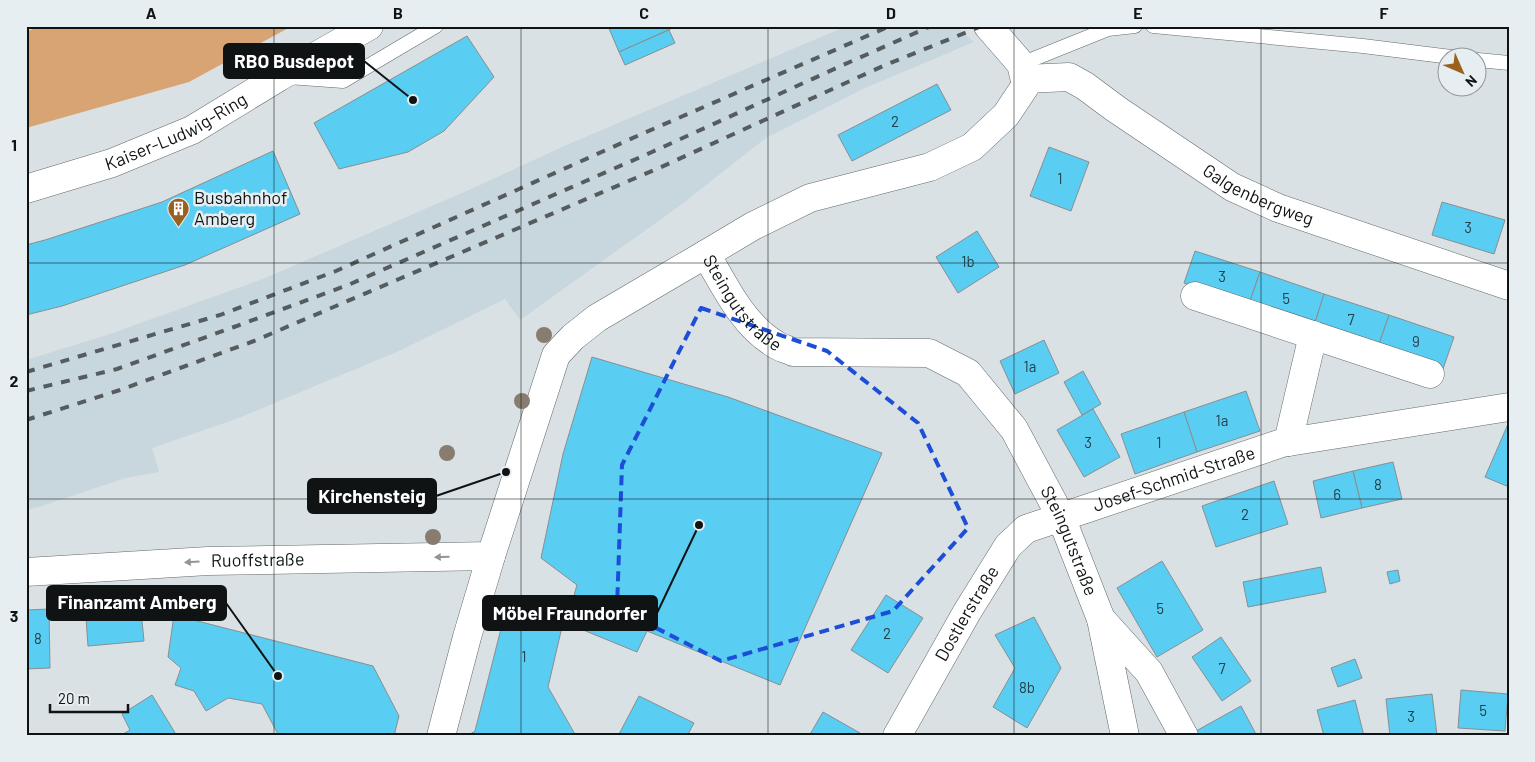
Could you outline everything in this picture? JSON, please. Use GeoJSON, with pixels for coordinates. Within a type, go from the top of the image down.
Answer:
{"type":"FeatureCollection","features":[{"type":"Feature","properties":{"kind":"street","name":"Kaiser-Ludwig-Ring"},"geometry":{"type":"LineString","coordinates":[[26,188],[112,163],[192,130],[280,76],[369,26]]}},
{"type":"Feature","properties":{"kind":"street"},"geometry":{"type":"LineString","coordinates":[[988,26],[1023,71]]}},
{"type":"Feature","properties":{"kind":"street","name":"Steingutstraße"},"geometry":{"type":"LineString","coordinates":[[1023,71],[1026,85],[1006,115],[972,146],[930,167],[810,198],[754,226],[706,254],[745,317],[775,345],[793,352],[929,353],[968,374],[1014,429],[1060,517],[1101,619],[1125,736]]}},
{"type":"Feature","properties":{"kind":"street","name":"Galgenbergweg"},"geometry":{"type":"LineString","coordinates":[[1023,71],[1069,77],[1232,187],[1278,208],[1509,286]]}},
{"type":"Feature","properties":{"kind":"street"},"geometry":{"type":"LineString","coordinates":[[440,736],[491,556],[556,354],[573,337],[597,318],[706,254]]}},
{"type":"Feature","properties":{"kind":"street"},"geometry":{"type":"LineString","coordinates":[[1195,296],[1430,374]]}},
{"type":"Feature","properties":{"kind":"street"},"geometry":{"type":"LineString","coordinates":[[1288,442],[1313,335]]}},
{"type":"Feature","properties":{"kind":"street","name":"Josef-Schmid-Straße"},"geometry":{"type":"LineString","coordinates":[[1060,517],[1288,442],[1509,407]]}},
{"type":"Feature","properties":{"kind":"street","name":"Dostlerstraße"},"geometry":{"type":"LineString","coordinates":[[897,736],[967,612],[1008,546],[1026,529],[1060,517]]}},
{"type":"Feature","properties":{"kind":"street","name":"Ruoffstraße"},"geometry":{"type":"LineString","coordinates":[[26,572],[208,561],[491,556]]}},
{"type":"Feature","properties":{"kind":"street","name":"Steingutstraße"},"geometry":{"type":"LineString","coordinates":[[1101,619],[1149,672],[1184,736]]}},
{"type":"Feature","properties":{"kind":"lane"},"geometry":{"type":"LineString","coordinates":[[280,76],[343,81],[436,26]]}},
{"type":"Feature","properties":{"kind":"lane"},"geometry":{"type":"LineString","coordinates":[[1023,71],[1108,29],[1136,26]]}},
{"type":"Feature","properties":{"kind":"lane"},"geometry":{"type":"LineString","coordinates":[[1153,26],[1363,46],[1438,55]]}},
{"type":"Feature","properties":{"kind":"lane"},"geometry":{"type":"LineString","coordinates":[[1488,61],[1509,62]]}},
{"type":"Feature","properties":{"kind":"highlighted area"},"geometry":{"type":"Polygon","coordinates":[[[701,308],[827,351],[918,423],[968,528],[893,611],[721,661],[617,608],[622,465],[701,308]]]}},
{"type":"Feature","properties":{"kind":"shaded area"},"geometry":{"type":"Polygon","coordinates":[[[40,26],[292,26],[189,82],[26,128],[26,32],[40,26]]]}},
{"type":"Feature","properties":{"kind":"shaded area"},"geometry":{"type":"Polygon","coordinates":[[[847,26],[956,26],[974,42],[863,89],[766,138],[678,207],[520,320],[505,299],[399,351],[236,419],[152,448],[159,472],[125,478],[26,510],[26,360],[107,335],[263,279],[478,186],[564,146],[847,26]]]}},
{"type":"Feature","properties":{"kind":"building"},"geometry":{"type":"Polygon","coordinates":[[[608,26],[677,26],[619,52],[608,26]]]}},
{"type":"Feature","properties":{"kind":"building"},"geometry":{"type":"Polygon","coordinates":[[[669,30],[675,43],[625,65],[619,52],[669,30]]]}},
{"type":"Feature","properties":{"kind":"building"},"geometry":{"type":"Polygon","coordinates":[[[467,36],[494,77],[444,131],[408,152],[339,169],[314,123],[467,36]]]}},
{"type":"Feature","properties":{"kind":"building"},"geometry":{"type":"Polygon","coordinates":[[[937,84],[951,110],[852,161],[838,135],[937,84]]]}},
{"type":"Feature","properties":{"kind":"building"},"geometry":{"type":"Polygon","coordinates":[[[1049,147],[1089,162],[1071,211],[1030,196],[1049,147]]]}},
{"type":"Feature","properties":{"kind":"building","name":"Busbahnhof Amberg"},"geometry":{"type":"Polygon","coordinates":[[[273,151],[300,214],[185,265],[62,306],[26,315],[26,245],[162,202],[273,151]]]}},
{"type":"Feature","properties":{"kind":"building"},"geometry":{"type":"Polygon","coordinates":[[[1442,202],[1505,220],[1494,254],[1432,235],[1442,202]]]}},
{"type":"Feature","properties":{"kind":"building"},"geometry":{"type":"Polygon","coordinates":[[[977,231],[999,267],[958,293],[936,257],[977,231]]]}},
{"type":"Feature","properties":{"kind":"building"},"geometry":{"type":"Polygon","coordinates":[[[1195,251],[1260,272],[1249,304],[1184,283],[1195,251]]]}},
{"type":"Feature","properties":{"kind":"building"},"geometry":{"type":"Polygon","coordinates":[[[1260,272],[1324,294],[1314,326],[1249,304],[1260,272]]]}},
{"type":"Feature","properties":{"kind":"building"},"geometry":{"type":"Polygon","coordinates":[[[1324,294],[1389,315],[1378,347],[1314,326],[1324,294]]]}},
{"type":"Feature","properties":{"kind":"building"},"geometry":{"type":"Polygon","coordinates":[[[1389,315],[1454,337],[1443,369],[1378,347],[1389,315]]]}},
{"type":"Feature","properties":{"kind":"building"},"geometry":{"type":"Polygon","coordinates":[[[1044,340],[1059,373],[1015,394],[1000,361],[1044,340]]]}},
{"type":"Feature","properties":{"kind":"building"},"geometry":{"type":"Polygon","coordinates":[[[592,357],[728,397],[882,453],[780,685],[647,631],[637,652],[566,623],[577,585],[541,558],[563,454],[592,357]]]}},
{"type":"Feature","properties":{"kind":"building"},"geometry":{"type":"Polygon","coordinates":[[[1083,371],[1101,404],[1082,415],[1064,382],[1083,371]]]}},
{"type":"Feature","properties":{"kind":"building"},"geometry":{"type":"Polygon","coordinates":[[[1246,391],[1260,431],[1197,452],[1184,412],[1246,391]]]}},
{"type":"Feature","properties":{"kind":"building"},"geometry":{"type":"Polygon","coordinates":[[[1093,409],[1120,457],[1084,477],[1057,430],[1093,409]]]}},
{"type":"Feature","properties":{"kind":"building"},"geometry":{"type":"Polygon","coordinates":[[[1184,412],[1197,452],[1135,474],[1121,434],[1184,412]]]}},
{"type":"Feature","properties":{"kind":"building"},"geometry":{"type":"Polygon","coordinates":[[[1509,424],[1509,487],[1485,477],[1509,424]]]}},
{"type":"Feature","properties":{"kind":"building"},"geometry":{"type":"Polygon","coordinates":[[[1393,462],[1402,499],[1362,508],[1353,471],[1393,462]]]}},
{"type":"Feature","properties":{"kind":"building"},"geometry":{"type":"Polygon","coordinates":[[[1353,471],[1362,508],[1321,518],[1313,481],[1353,471]]]}},
{"type":"Feature","properties":{"kind":"building"},"geometry":{"type":"Polygon","coordinates":[[[1274,481],[1288,524],[1216,547],[1202,506],[1274,481]]]}},
{"type":"Feature","properties":{"kind":"building"},"geometry":{"type":"Polygon","coordinates":[[[1162,561],[1203,630],[1157,657],[1117,588],[1162,561]]]}},
{"type":"Feature","properties":{"kind":"building"},"geometry":{"type":"Polygon","coordinates":[[[1321,567],[1326,592],[1248,607],[1243,582],[1321,567]]]}},
{"type":"Feature","properties":{"kind":"building"},"geometry":{"type":"Polygon","coordinates":[[[1398,570],[1400,581],[1390,584],[1387,572],[1398,570]]]}},
{"type":"Feature","properties":{"kind":"building"},"geometry":{"type":"Polygon","coordinates":[[[886,595],[923,618],[888,673],[851,650],[886,595]]]}},
{"type":"Feature","properties":{"kind":"building"},"geometry":{"type":"Polygon","coordinates":[[[140,600],[144,641],[88,646],[85,605],[140,600]]]}},
{"type":"Feature","properties":{"kind":"building"},"geometry":{"type":"Polygon","coordinates":[[[49,609],[50,668],[26,669],[26,610],[49,609]]]}},
{"type":"Feature","properties":{"kind":"building"},"geometry":{"type":"Polygon","coordinates":[[[506,609],[562,627],[548,687],[576,736],[467,736],[475,731],[506,609]]]}},
{"type":"Feature","properties":{"kind":"building"},"geometry":{"type":"Polygon","coordinates":[[[174,615],[373,666],[399,716],[394,736],[279,736],[262,704],[228,698],[206,711],[194,691],[175,685],[181,668],[168,657],[174,615]]]}},
{"type":"Feature","properties":{"kind":"building"},"geometry":{"type":"Polygon","coordinates":[[[1034,617],[1061,668],[1027,728],[993,707],[1015,668],[995,635],[1034,617]]]}},
{"type":"Feature","properties":{"kind":"building"},"geometry":{"type":"Polygon","coordinates":[[[1221,637],[1251,681],[1222,701],[1192,657],[1221,637]]]}},
{"type":"Feature","properties":{"kind":"building"},"geometry":{"type":"Polygon","coordinates":[[[1355,659],[1362,678],[1338,687],[1331,668],[1355,659]]]}},
{"type":"Feature","properties":{"kind":"building"},"geometry":{"type":"Polygon","coordinates":[[[1461,690],[1508,694],[1505,731],[1458,728],[1461,690]]]}},
{"type":"Feature","properties":{"kind":"building"},"geometry":{"type":"Polygon","coordinates":[[[1432,694],[1437,735],[1390,736],[1386,699],[1432,694]]]}},
{"type":"Feature","properties":{"kind":"building"},"geometry":{"type":"Polygon","coordinates":[[[152,695],[177,736],[120,736],[130,730],[122,714],[152,695]]]}},
{"type":"Feature","properties":{"kind":"building"},"geometry":{"type":"Polygon","coordinates":[[[639,696],[694,723],[687,736],[618,736],[639,696]]]}},
{"type":"Feature","properties":{"kind":"building"},"geometry":{"type":"Polygon","coordinates":[[[1355,700],[1364,736],[1324,736],[1317,710],[1355,700]]]}},
{"type":"Feature","properties":{"kind":"building"},"geometry":{"type":"Polygon","coordinates":[[[1241,706],[1257,736],[1199,736],[1196,731],[1241,706]]]}},
{"type":"Feature","properties":{"kind":"building"},"geometry":{"type":"Polygon","coordinates":[[[823,712],[860,733],[859,736],[809,736],[823,712]]]}},
{"type":"Feature","properties":{"kind":"railway"},"geometry":{"type":"LineString","coordinates":[[26,372],[220,315],[336,271],[644,133],[890,26]]}},
{"type":"Feature","properties":{"kind":"railway"},"geometry":{"type":"LineString","coordinates":[[26,391],[117,369],[348,285],[652,152],[931,26]]}},
{"type":"Feature","properties":{"kind":"railway"},"geometry":{"type":"LineString","coordinates":[[26,420],[120,390],[254,341],[659,168],[883,66],[982,26]]}},
{"type":"Feature","properties":{"kind":"place","name":"RBO Busdepot"},"geometry":{"type":"Point","coordinates":[413,100]}},
{"type":"Feature","properties":{"kind":"place","name":"Busbahnhof Amberg"},"geometry":{"type":"Point","coordinates":[178,227]}},
{"type":"Feature","properties":{"kind":"place","name":"Kirchensteig"},"geometry":{"type":"Point","coordinates":[506,472]}},
{"type":"Feature","properties":{"kind":"place","name":"Möbel Fraundorfer"},"geometry":{"type":"Point","coordinates":[699,525]}},
{"type":"Feature","properties":{"kind":"place","name":"Finanzamt Amberg"},"geometry":{"type":"Point","coordinates":[278,676]}}]}
